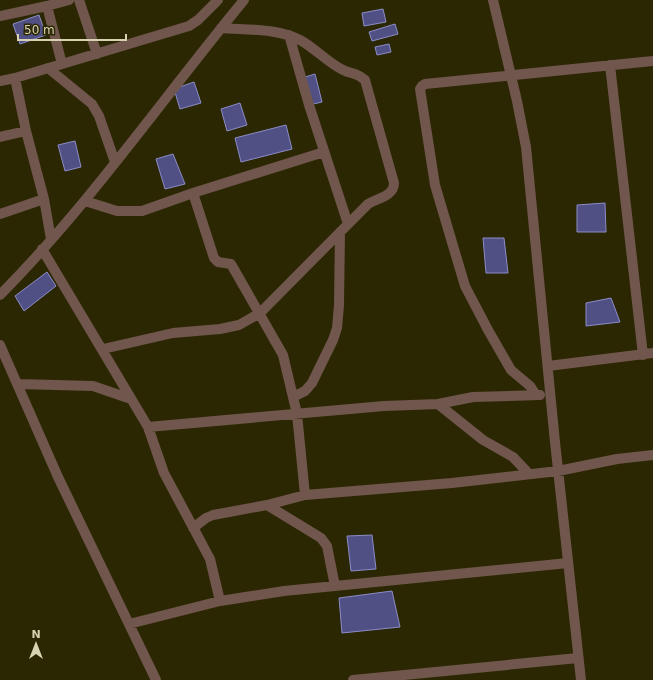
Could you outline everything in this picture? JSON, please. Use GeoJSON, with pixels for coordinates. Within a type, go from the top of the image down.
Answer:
{"type":"FeatureCollection","features":[{"type":"Feature","properties":{"kind":"street"},"geometry":{"type":"LineString","coordinates":[[0,16],[69,0]]}},
{"type":"Feature","properties":{"kind":"street"},"geometry":{"type":"LineString","coordinates":[[79,0],[96,54]]}},
{"type":"Feature","properties":{"kind":"street"},"geometry":{"type":"LineString","coordinates":[[0,81],[15,78],[189,26],[198,20],[218,0]]}},
{"type":"Feature","properties":{"kind":"street"},"geometry":{"type":"LineString","coordinates":[[0,295],[65,225],[85,201],[244,0]]}},
{"type":"Feature","properties":{"kind":"street"},"geometry":{"type":"LineString","coordinates":[[493,0],[526,147],[550,395],[581,680]]}},
{"type":"Feature","properties":{"kind":"street"},"geometry":{"type":"LineString","coordinates":[[48,6],[62,64]]}},
{"type":"Feature","properties":{"kind":"street"},"geometry":{"type":"LineString","coordinates":[[103,349],[173,333],[220,330],[239,325],[260,314],[368,204],[390,194],[394,186],[365,80],[358,74],[343,70],[301,40],[270,31],[221,28]]}},
{"type":"Feature","properties":{"kind":"street"},"geometry":{"type":"LineString","coordinates":[[289,36],[324,152],[348,224]]}},
{"type":"Feature","properties":{"kind":"street"},"geometry":{"type":"LineString","coordinates":[[536,395],[530,386],[511,370],[465,286],[435,185],[420,89],[425,84],[510,74],[653,61]]}},
{"type":"Feature","properties":{"kind":"street"},"geometry":{"type":"LineString","coordinates":[[548,366],[648,354],[610,65]]}},
{"type":"Feature","properties":{"kind":"street"},"geometry":{"type":"LineString","coordinates":[[48,68],[92,104],[99,116],[115,162]]}},
{"type":"Feature","properties":{"kind":"street"},"geometry":{"type":"LineString","coordinates":[[15,78],[26,131],[44,199],[51,239]]}},
{"type":"Feature","properties":{"kind":"street"},"geometry":{"type":"LineString","coordinates":[[0,137],[26,131]]}},
{"type":"Feature","properties":{"kind":"street"},"geometry":{"type":"LineString","coordinates":[[85,201],[117,211],[142,211],[324,152]]}},
{"type":"Feature","properties":{"kind":"street"},"geometry":{"type":"LineString","coordinates":[[194,193],[214,258],[218,262],[231,264],[283,355],[297,414],[305,495]]}},
{"type":"Feature","properties":{"kind":"street"},"geometry":{"type":"LineString","coordinates":[[0,214],[44,199]]}},
{"type":"Feature","properties":{"kind":"street"},"geometry":{"type":"LineString","coordinates":[[293,397],[305,391],[312,383],[333,340],[337,328],[339,305],[340,232]]}},
{"type":"Feature","properties":{"kind":"street"},"geometry":{"type":"LineString","coordinates":[[42,249],[103,349],[131,399],[141,413],[148,427],[164,473],[210,559],[220,601]]}},
{"type":"Feature","properties":{"kind":"street"},"geometry":{"type":"LineString","coordinates":[[0,345],[58,477],[156,680]]}},
{"type":"Feature","properties":{"kind":"street"},"geometry":{"type":"LineString","coordinates":[[18,384],[93,386],[131,399]]}},
{"type":"Feature","properties":{"kind":"street"},"geometry":{"type":"LineString","coordinates":[[148,427],[384,406],[438,404],[473,397],[550,395]]}},
{"type":"Feature","properties":{"kind":"street"},"geometry":{"type":"LineString","coordinates":[[438,404],[484,440],[513,457],[529,474]]}},
{"type":"Feature","properties":{"kind":"street"},"geometry":{"type":"LineString","coordinates":[[194,528],[206,518],[213,515],[268,505],[305,495],[452,483],[558,471],[617,459],[653,455]]}},
{"type":"Feature","properties":{"kind":"street"},"geometry":{"type":"LineString","coordinates":[[268,505],[320,538],[327,546],[335,586]]}},
{"type":"Feature","properties":{"kind":"street"},"geometry":{"type":"LineString","coordinates":[[129,624],[220,601],[284,591],[568,563]]}},
{"type":"Feature","properties":{"kind":"street"},"geometry":{"type":"LineString","coordinates":[[353,680],[578,658]]}},
{"type":"Feature","properties":{"kind":"building"},"geometry":{"type":"Polygon","coordinates":[[[383,9],[386,22],[364,26],[362,13],[383,9]]]}},
{"type":"Feature","properties":{"kind":"building"},"geometry":{"type":"Polygon","coordinates":[[[39,15],[46,35],[20,44],[13,24],[39,15]]]}},
{"type":"Feature","properties":{"kind":"building"},"geometry":{"type":"Polygon","coordinates":[[[395,24],[398,34],[372,41],[369,32],[395,24]]]}},
{"type":"Feature","properties":{"kind":"building"},"geometry":{"type":"Polygon","coordinates":[[[389,44],[391,52],[377,55],[375,47],[389,44]]]}},
{"type":"Feature","properties":{"kind":"building"},"geometry":{"type":"Polygon","coordinates":[[[315,74],[322,102],[309,105],[302,78],[315,74]]]}},
{"type":"Feature","properties":{"kind":"building"},"geometry":{"type":"Polygon","coordinates":[[[194,82],[201,103],[180,109],[174,89],[194,82]]]}},
{"type":"Feature","properties":{"kind":"building"},"geometry":{"type":"Polygon","coordinates":[[[240,103],[247,125],[227,131],[221,109],[240,103]]]}},
{"type":"Feature","properties":{"kind":"building"},"geometry":{"type":"Polygon","coordinates":[[[286,125],[292,149],[241,162],[235,138],[286,125]]]}},
{"type":"Feature","properties":{"kind":"building"},"geometry":{"type":"Polygon","coordinates":[[[75,141],[81,167],[65,171],[58,145],[75,141]]]}},
{"type":"Feature","properties":{"kind":"building"},"geometry":{"type":"Polygon","coordinates":[[[173,154],[185,184],[165,189],[156,159],[173,154]]]}},
{"type":"Feature","properties":{"kind":"building"},"geometry":{"type":"Polygon","coordinates":[[[605,203],[606,232],[577,232],[577,205],[605,203]]]}},
{"type":"Feature","properties":{"kind":"building"},"geometry":{"type":"Polygon","coordinates":[[[483,238],[504,238],[508,273],[486,273],[483,238]]]}},
{"type":"Feature","properties":{"kind":"building"},"geometry":{"type":"Polygon","coordinates":[[[47,272],[56,286],[24,311],[15,296],[47,272]]]}},
{"type":"Feature","properties":{"kind":"building"},"geometry":{"type":"Polygon","coordinates":[[[611,298],[620,322],[586,326],[586,303],[611,298]]]}},
{"type":"Feature","properties":{"kind":"building"},"geometry":{"type":"Polygon","coordinates":[[[372,535],[376,569],[351,571],[347,536],[372,535]]]}},
{"type":"Feature","properties":{"kind":"building"},"geometry":{"type":"Polygon","coordinates":[[[392,591],[400,627],[342,633],[339,598],[392,591]]]}}]}
